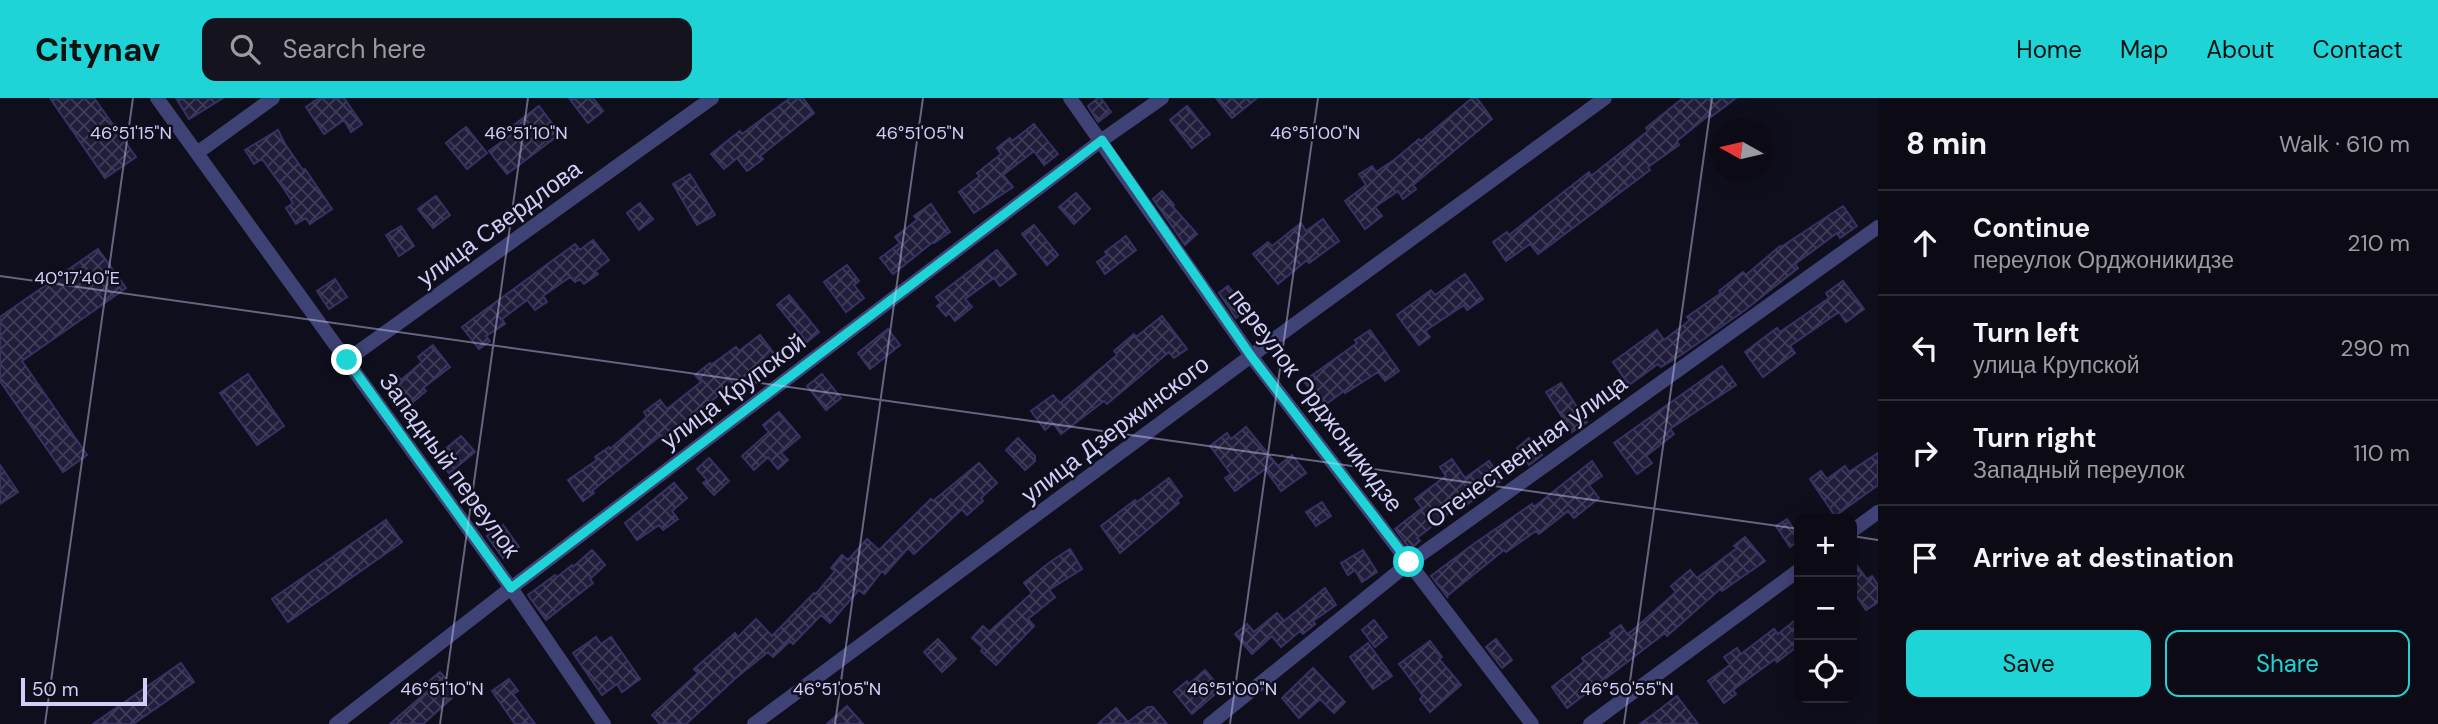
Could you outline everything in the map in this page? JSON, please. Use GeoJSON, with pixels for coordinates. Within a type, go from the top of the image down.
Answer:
{"type":"FeatureCollection","features":[{"type":"Feature","properties":{"kind":"street","name":"Западный переулок"},"geometry":{"type":"LineString","coordinates":[[157,98],[511,588],[604,724]]}},
{"type":"Feature","properties":{"kind":"street"},"geometry":{"type":"LineString","coordinates":[[197,153],[273,98]]}},
{"type":"Feature","properties":{"kind":"street","name":"улица Свердлова"},"geometry":{"type":"LineString","coordinates":[[347,360],[712,98]]}},
{"type":"Feature","properties":{"kind":"street","name":"переулок Орджоникидзе"},"geometry":{"type":"LineString","coordinates":[[1070,98],[1251,356],[1532,724]]}},
{"type":"Feature","properties":{"kind":"street","name":"улица Крупской"},"geometry":{"type":"LineString","coordinates":[[336,724],[1102,140],[1162,98]]}},
{"type":"Feature","properties":{"kind":"street","name":"улица Дзержинского"},"geometry":{"type":"LineString","coordinates":[[754,724],[1605,98]]}},
{"type":"Feature","properties":{"kind":"street","name":"Отечественная улица"},"geometry":{"type":"LineString","coordinates":[[1210,724],[1409,562],[1878,227]]}},
{"type":"Feature","properties":{"kind":"street"},"geometry":{"type":"LineString","coordinates":[[1857,527],[1878,512]]}},
{"type":"Feature","properties":{"kind":"street"},"geometry":{"type":"LineString","coordinates":[[1590,724],[1794,574]]}},
{"type":"Feature","properties":{"kind":"building"},"geometry":{"type":"Polygon","coordinates":[[[50,98],[94,98],[136,157],[105,178],[50,98]]]}},
{"type":"Feature","properties":{"kind":"building"},"geometry":{"type":"Polygon","coordinates":[[[176,98],[223,98],[189,119],[176,98]]]}},
{"type":"Feature","properties":{"kind":"building"},"geometry":{"type":"Polygon","coordinates":[[[319,98],[344,98],[362,124],[351,132],[344,120],[324,134],[306,107],[319,98]]]}},
{"type":"Feature","properties":{"kind":"building"},"geometry":{"type":"Polygon","coordinates":[[[569,98],[593,98],[603,111],[588,123],[569,98]]]}},
{"type":"Feature","properties":{"kind":"building"},"geometry":{"type":"Polygon","coordinates":[[[790,98],[803,98],[814,113],[760,156],[763,159],[747,171],[737,158],[724,169],[711,154],[790,98]]]}},
{"type":"Feature","properties":{"kind":"building"},"geometry":{"type":"Polygon","coordinates":[[[1101,98],[1111,112],[1098,122],[1088,106],[1101,98]]]}},
{"type":"Feature","properties":{"kind":"building"},"geometry":{"type":"Polygon","coordinates":[[[1216,98],[1257,98],[1232,118],[1216,98]]]}},
{"type":"Feature","properties":{"kind":"building"},"geometry":{"type":"Polygon","coordinates":[[[1472,98],[1477,98],[1492,119],[1413,185],[1416,189],[1403,199],[1398,191],[1375,207],[1382,216],[1365,229],[1345,201],[1366,185],[1359,174],[1372,166],[1376,172],[1394,160],[1472,98]]]}},
{"type":"Feature","properties":{"kind":"building"},"geometry":{"type":"Polygon","coordinates":[[[1683,98],[1736,98],[1711,117],[1709,115],[1677,141],[1679,145],[1648,167],[1650,170],[1538,254],[1530,244],[1506,261],[1493,242],[1507,232],[1509,235],[1589,172],[1591,176],[1648,131],[1646,128],[1683,98]]]}},
{"type":"Feature","properties":{"kind":"building"},"geometry":{"type":"Polygon","coordinates":[[[539,106],[560,134],[507,174],[489,151],[518,130],[514,125],[539,106]]]}},
{"type":"Feature","properties":{"kind":"building"},"geometry":{"type":"Polygon","coordinates":[[[1187,106],[1210,134],[1192,148],[1170,120],[1187,106]]]}},
{"type":"Feature","properties":{"kind":"building"},"geometry":{"type":"Polygon","coordinates":[[[1034,124],[1058,154],[1044,165],[1034,151],[1003,175],[1013,187],[974,213],[959,192],[980,176],[977,173],[1001,154],[997,148],[1010,138],[1012,141],[1034,124]]]}},
{"type":"Feature","properties":{"kind":"building"},"geometry":{"type":"Polygon","coordinates":[[[466,127],[487,153],[467,169],[446,143],[466,127]]]}},
{"type":"Feature","properties":{"kind":"building"},"geometry":{"type":"Polygon","coordinates":[[[278,130],[285,144],[332,209],[310,224],[306,218],[296,224],[286,208],[293,203],[284,189],[262,159],[254,164],[245,150],[278,130]]]}},
{"type":"Feature","properties":{"kind":"building"},"geometry":{"type":"Polygon","coordinates":[[[690,174],[715,215],[697,225],[673,184],[690,174]]]}},
{"type":"Feature","properties":{"kind":"building"},"geometry":{"type":"Polygon","coordinates":[[[1162,191],[1197,234],[1185,245],[1153,199],[1162,191]]]}},
{"type":"Feature","properties":{"kind":"building"},"geometry":{"type":"Polygon","coordinates":[[[1076,193],[1090,209],[1074,224],[1059,207],[1076,193]]]}},
{"type":"Feature","properties":{"kind":"building"},"geometry":{"type":"Polygon","coordinates":[[[436,196],[450,215],[433,228],[418,209],[436,196]]]}},
{"type":"Feature","properties":{"kind":"building"},"geometry":{"type":"Polygon","coordinates":[[[640,203],[653,219],[639,230],[627,213],[640,203]]]}},
{"type":"Feature","properties":{"kind":"building"},"geometry":{"type":"Polygon","coordinates":[[[931,204],[950,232],[893,274],[880,258],[900,243],[895,237],[917,220],[914,216],[931,204]]]}},
{"type":"Feature","properties":{"kind":"building"},"geometry":{"type":"Polygon","coordinates":[[[1843,206],[1857,226],[1840,238],[1837,233],[1795,264],[1798,268],[1745,310],[1681,355],[1661,367],[1658,364],[1629,385],[1613,362],[1657,330],[1664,340],[1690,320],[1687,317],[1721,293],[1719,291],[1743,272],[1746,275],[1780,246],[1843,206]]]}},
{"type":"Feature","properties":{"kind":"building"},"geometry":{"type":"Polygon","coordinates":[[[1323,219],[1339,241],[1309,263],[1307,260],[1278,284],[1253,254],[1268,242],[1272,246],[1301,223],[1306,231],[1323,219]]]}},
{"type":"Feature","properties":{"kind":"building"},"geometry":{"type":"Polygon","coordinates":[[[1034,225],[1058,255],[1047,265],[1022,234],[1034,225]]]}},
{"type":"Feature","properties":{"kind":"building"},"geometry":{"type":"Polygon","coordinates":[[[401,226],[414,246],[399,256],[386,235],[401,226]]]}},
{"type":"Feature","properties":{"kind":"building"},"geometry":{"type":"Polygon","coordinates":[[[1126,236],[1136,250],[1105,274],[1097,262],[1107,255],[1105,252],[1126,236]]]}},
{"type":"Feature","properties":{"kind":"building"},"geometry":{"type":"Polygon","coordinates":[[[593,240],[609,260],[595,271],[598,274],[584,284],[580,279],[575,282],[570,277],[543,296],[547,302],[535,310],[527,300],[502,319],[505,324],[486,336],[490,341],[479,349],[462,327],[575,244],[580,250],[593,240]]]}},
{"type":"Feature","properties":{"kind":"building"},"geometry":{"type":"Polygon","coordinates":[[[98,249],[126,288],[22,361],[87,455],[63,472],[0,381],[0,317],[98,249]]]}},
{"type":"Feature","properties":{"kind":"building"},"geometry":{"type":"Polygon","coordinates":[[[997,250],[1016,274],[1000,286],[994,278],[965,299],[972,307],[955,321],[949,313],[946,316],[937,306],[941,303],[936,297],[997,250]]]}},
{"type":"Feature","properties":{"kind":"building"},"geometry":{"type":"Polygon","coordinates":[[[847,265],[859,281],[854,285],[864,298],[846,312],[824,282],[847,265]]]}},
{"type":"Feature","properties":{"kind":"building"},"geometry":{"type":"Polygon","coordinates":[[[1465,274],[1483,299],[1467,310],[1464,305],[1425,331],[1430,337],[1419,345],[1397,315],[1431,290],[1435,295],[1465,274]]]}},
{"type":"Feature","properties":{"kind":"building"},"geometry":{"type":"Polygon","coordinates":[[[335,279],[347,297],[329,309],[317,291],[335,279]]]}},
{"type":"Feature","properties":{"kind":"building"},"geometry":{"type":"Polygon","coordinates":[[[1843,281],[1864,309],[1846,322],[1839,312],[1790,346],[1795,353],[1763,377],[1745,352],[1777,328],[1780,332],[1829,298],[1826,293],[1843,281]]]}},
{"type":"Feature","properties":{"kind":"building"},"geometry":{"type":"Polygon","coordinates":[[[1228,286],[1247,309],[1236,318],[1219,293],[1228,286]]]}},
{"type":"Feature","properties":{"kind":"building"},"geometry":{"type":"Polygon","coordinates":[[[789,295],[819,332],[807,342],[777,305],[789,295]]]}},
{"type":"Feature","properties":{"kind":"building"},"geometry":{"type":"Polygon","coordinates":[[[1162,316],[1187,349],[1174,358],[1169,352],[1107,404],[1104,401],[1061,434],[1053,423],[1045,430],[1031,411],[1053,395],[1060,403],[1117,355],[1114,351],[1162,316]]]}},
{"type":"Feature","properties":{"kind":"building"},"geometry":{"type":"Polygon","coordinates":[[[888,329],[900,345],[870,369],[858,353],[888,329]]]}},
{"type":"Feature","properties":{"kind":"building"},"geometry":{"type":"Polygon","coordinates":[[[1370,330],[1399,371],[1385,381],[1378,372],[1322,407],[1304,381],[1357,343],[1355,340],[1370,330]]]}},
{"type":"Feature","properties":{"kind":"building"},"geometry":{"type":"Polygon","coordinates":[[[760,335],[776,356],[739,387],[736,382],[715,398],[665,441],[661,435],[583,501],[568,480],[597,460],[595,457],[609,447],[610,449],[647,417],[644,412],[660,400],[667,409],[701,382],[695,375],[710,363],[711,365],[736,347],[739,351],[760,335]]]}},
{"type":"Feature","properties":{"kind":"building"},"geometry":{"type":"Polygon","coordinates":[[[433,345],[450,367],[423,388],[426,391],[405,409],[383,384],[395,373],[401,380],[422,362],[418,357],[433,345]]]}},
{"type":"Feature","properties":{"kind":"building"},"geometry":{"type":"Polygon","coordinates":[[[1722,366],[1736,385],[1670,429],[1674,434],[1646,456],[1652,463],[1637,474],[1614,443],[1722,366]]]}},
{"type":"Feature","properties":{"kind":"building"},"geometry":{"type":"Polygon","coordinates":[[[248,374],[284,426],[257,445],[220,393],[248,374]]]}},
{"type":"Feature","properties":{"kind":"building"},"geometry":{"type":"Polygon","coordinates":[[[822,374],[841,398],[826,410],[807,386],[822,374]]]}},
{"type":"Feature","properties":{"kind":"building"},"geometry":{"type":"Polygon","coordinates":[[[1561,383],[1587,422],[1572,432],[1546,392],[1561,383]]]}},
{"type":"Feature","properties":{"kind":"building"},"geometry":{"type":"Polygon","coordinates":[[[779,412],[800,437],[781,453],[788,460],[778,469],[768,457],[754,470],[742,456],[769,432],[763,425],[779,412]]]}},
{"type":"Feature","properties":{"kind":"building"},"geometry":{"type":"Polygon","coordinates":[[[1246,427],[1278,466],[1292,455],[1306,473],[1281,491],[1265,469],[1235,491],[1225,478],[1231,474],[1210,446],[1227,433],[1231,439],[1246,427]]]}},
{"type":"Feature","properties":{"kind":"building"},"geometry":{"type":"Polygon","coordinates":[[[461,436],[475,452],[449,473],[436,457],[461,436]]]}},
{"type":"Feature","properties":{"kind":"building"},"geometry":{"type":"Polygon","coordinates":[[[1018,438],[1035,456],[1035,461],[1025,470],[1006,450],[1018,438]]]}},
{"type":"Feature","properties":{"kind":"building"},"geometry":{"type":"Polygon","coordinates":[[[1529,438],[1542,455],[1529,465],[1517,448],[1529,438]]]}},
{"type":"Feature","properties":{"kind":"building"},"geometry":{"type":"Polygon","coordinates":[[[1878,453],[1878,485],[1838,514],[1834,514],[1810,479],[1821,471],[1827,479],[1845,466],[1849,472],[1878,453]]]}},
{"type":"Feature","properties":{"kind":"building"},"geometry":{"type":"Polygon","coordinates":[[[709,458],[729,481],[714,495],[703,483],[707,480],[697,469],[709,458]]]}},
{"type":"Feature","properties":{"kind":"building"},"geometry":{"type":"Polygon","coordinates":[[[1452,459],[1465,478],[1489,461],[1502,480],[1466,505],[1464,501],[1417,538],[1420,541],[1410,549],[1395,529],[1422,508],[1415,499],[1446,476],[1440,467],[1452,459]]]}},
{"type":"Feature","properties":{"kind":"building"},"geometry":{"type":"Polygon","coordinates":[[[1592,461],[1602,476],[1589,485],[1599,498],[1574,518],[1568,511],[1539,534],[1536,531],[1506,552],[1504,550],[1447,596],[1448,598],[1431,576],[1532,504],[1534,507],[1592,461]]]}},
{"type":"Feature","properties":{"kind":"building"},"geometry":{"type":"Polygon","coordinates":[[[979,463],[997,483],[981,498],[983,501],[967,515],[962,509],[914,554],[908,548],[885,574],[882,571],[864,594],[859,590],[830,623],[821,615],[793,644],[790,641],[773,657],[768,652],[686,724],[660,724],[652,715],[698,673],[694,669],[735,633],[738,637],[756,619],[772,636],[814,593],[816,594],[835,571],[831,568],[842,555],[848,560],[867,539],[879,550],[931,499],[933,501],[979,463]]]}},
{"type":"Feature","properties":{"kind":"building"},"geometry":{"type":"Polygon","coordinates":[[[0,465],[18,492],[0,504],[0,465]]]}},
{"type":"Feature","properties":{"kind":"building"},"geometry":{"type":"Polygon","coordinates":[[[1169,478],[1182,496],[1177,500],[1179,503],[1120,553],[1101,526],[1169,478]]]}},
{"type":"Feature","properties":{"kind":"building"},"geometry":{"type":"Polygon","coordinates":[[[674,483],[687,498],[672,511],[678,519],[663,530],[659,525],[637,540],[625,523],[674,483]]]}},
{"type":"Feature","properties":{"kind":"building"},"geometry":{"type":"Polygon","coordinates":[[[1322,502],[1331,516],[1316,526],[1306,512],[1322,502]]]}},
{"type":"Feature","properties":{"kind":"building"},"geometry":{"type":"Polygon","coordinates":[[[1787,519],[1794,530],[1794,544],[1790,547],[1776,526],[1787,519]]]}},
{"type":"Feature","properties":{"kind":"building"},"geometry":{"type":"Polygon","coordinates":[[[386,520],[402,542],[288,622],[272,599],[386,520]]]}},
{"type":"Feature","properties":{"kind":"building"},"geometry":{"type":"Polygon","coordinates":[[[503,525],[519,547],[503,558],[487,536],[503,525]]]}},
{"type":"Feature","properties":{"kind":"building"},"geometry":{"type":"Polygon","coordinates":[[[1745,537],[1765,561],[1722,591],[1720,589],[1667,636],[1665,633],[1567,708],[1552,687],[1584,662],[1582,658],[1613,636],[1610,633],[1621,625],[1627,634],[1633,630],[1676,592],[1671,586],[1690,570],[1697,578],[1737,548],[1734,546],[1745,537]]]}},
{"type":"Feature","properties":{"kind":"building"},"geometry":{"type":"Polygon","coordinates":[[[1070,549],[1082,569],[1049,590],[1055,597],[1028,619],[1034,626],[996,665],[972,638],[983,626],[989,632],[1032,593],[1024,583],[1070,549]]]}},
{"type":"Feature","properties":{"kind":"building"},"geometry":{"type":"Polygon","coordinates":[[[592,550],[605,565],[590,579],[593,583],[546,620],[528,595],[555,575],[557,577],[572,565],[573,567],[592,550]]]}},
{"type":"Feature","properties":{"kind":"building"},"geometry":{"type":"Polygon","coordinates":[[[1363,550],[1377,572],[1362,582],[1355,570],[1348,575],[1341,563],[1363,550]]]}},
{"type":"Feature","properties":{"kind":"building"},"geometry":{"type":"Polygon","coordinates":[[[1857,566],[1867,579],[1872,576],[1878,585],[1878,602],[1866,610],[1857,597],[1857,566]]]}},
{"type":"Feature","properties":{"kind":"building"},"geometry":{"type":"Polygon","coordinates":[[[1325,588],[1336,605],[1313,621],[1315,624],[1303,634],[1300,631],[1281,647],[1272,636],[1252,654],[1235,634],[1247,624],[1254,632],[1277,613],[1284,621],[1325,588]]]}},
{"type":"Feature","properties":{"kind":"building"},"geometry":{"type":"Polygon","coordinates":[[[1374,620],[1387,637],[1375,647],[1362,630],[1374,620]]]}},
{"type":"Feature","properties":{"kind":"building"},"geometry":{"type":"Polygon","coordinates":[[[1794,621],[1794,649],[1777,662],[1775,659],[1733,690],[1736,694],[1724,703],[1708,681],[1730,665],[1724,657],[1737,648],[1741,654],[1774,629],[1778,634],[1794,621]]]}},
{"type":"Feature","properties":{"kind":"building"},"geometry":{"type":"Polygon","coordinates":[[[596,637],[601,644],[611,637],[640,679],[622,692],[617,684],[602,695],[573,653],[596,637]]]}},
{"type":"Feature","properties":{"kind":"building"},"geometry":{"type":"Polygon","coordinates":[[[938,639],[956,659],[942,672],[924,652],[938,639]]]}},
{"type":"Feature","properties":{"kind":"building"},"geometry":{"type":"Polygon","coordinates":[[[1496,639],[1512,660],[1502,668],[1486,647],[1496,639]]]}},
{"type":"Feature","properties":{"kind":"building"},"geometry":{"type":"Polygon","coordinates":[[[1430,641],[1442,657],[1439,659],[1461,685],[1430,712],[1420,699],[1423,696],[1399,664],[1430,641]]]}},
{"type":"Feature","properties":{"kind":"building"},"geometry":{"type":"Polygon","coordinates":[[[1368,643],[1392,676],[1373,689],[1350,657],[1368,643]]]}},
{"type":"Feature","properties":{"kind":"building"},"geometry":{"type":"Polygon","coordinates":[[[181,663],[194,682],[133,724],[93,724],[181,663]]]}},
{"type":"Feature","properties":{"kind":"building"},"geometry":{"type":"Polygon","coordinates":[[[1313,668],[1345,702],[1334,713],[1320,699],[1299,718],[1282,698],[1313,668]]]}},
{"type":"Feature","properties":{"kind":"building"},"geometry":{"type":"Polygon","coordinates":[[[1205,670],[1221,689],[1192,714],[1174,692],[1187,681],[1189,684],[1205,670]]]}},
{"type":"Feature","properties":{"kind":"building"},"geometry":{"type":"Polygon","coordinates":[[[440,672],[456,691],[452,698],[423,724],[390,724],[431,688],[427,683],[440,672]]]}},
{"type":"Feature","properties":{"kind":"building"},"geometry":{"type":"Polygon","coordinates":[[[509,679],[518,691],[513,694],[535,724],[515,724],[492,691],[509,679]]]}},
{"type":"Feature","properties":{"kind":"building"},"geometry":{"type":"Polygon","coordinates":[[[1677,696],[1698,724],[1640,724],[1659,710],[1677,696]]]}},
{"type":"Feature","properties":{"kind":"building"},"geometry":{"type":"Polygon","coordinates":[[[847,706],[863,724],[827,724],[847,706]]]}},
{"type":"Feature","properties":{"kind":"building"},"geometry":{"type":"Polygon","coordinates":[[[1148,707],[1153,707],[1167,724],[1098,724],[1116,708],[1128,722],[1148,707]]]}},
{"type":"Feature","properties":{"kind":"route"},"geometry":{"type":"LineString","coordinates":[[347,360],[511,588],[1102,140],[1251,356],[1409,562]]}}]}
